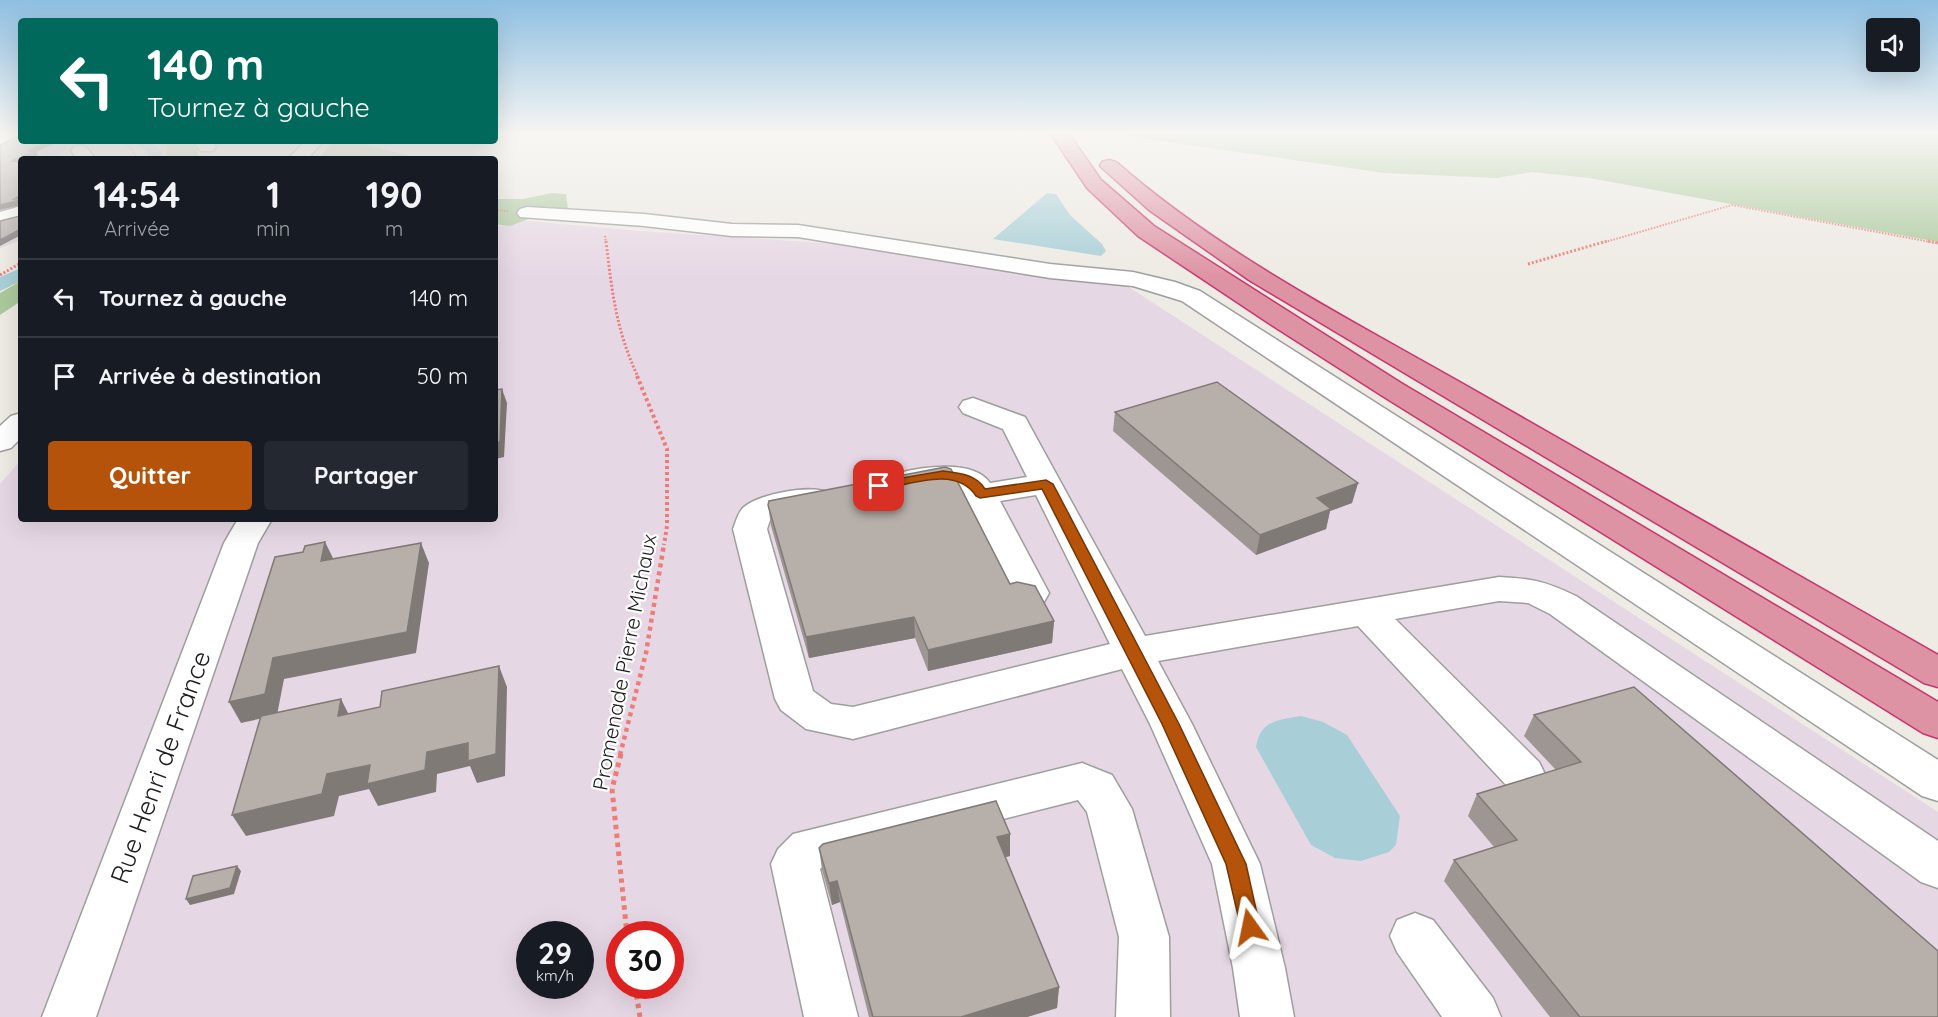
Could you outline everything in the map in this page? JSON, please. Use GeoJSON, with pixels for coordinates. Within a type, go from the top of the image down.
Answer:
{"type":"FeatureCollection","features":[{"type":"Feature","properties":{"kind":"highway"},"geometry":{"type":"LineString","coordinates":[[1092,181],[1146,231],[1391,389],[1938,722]]}},
{"type":"Feature","properties":{"kind":"highway"},"geometry":{"type":"LineString","coordinates":[[1125,181],[1235,261],[1400,360],[1938,673]]}},
{"type":"Feature","properties":{"kind":"street"},"geometry":{"type":"LineString","coordinates":[[0,219],[18,213]]}},
{"type":"Feature","properties":{"kind":"street"},"geometry":{"type":"LineString","coordinates":[[527,213],[644,220],[732,230],[798,231],[1050,271],[1133,279],[1167,287],[1191,296],[1938,783]]}},
{"type":"Feature","properties":{"kind":"street"},"geometry":{"type":"LineString","coordinates":[[973,407],[1015,423],[1171,724],[1236,864],[1259,968],[1267,1017]]}},
{"type":"Feature","properties":{"kind":"street"},"geometry":{"type":"LineString","coordinates":[[0,442],[18,425]]}},
{"type":"Feature","properties":{"kind":"street"},"geometry":{"type":"LineString","coordinates":[[1031,593],[976,485],[961,477],[943,474],[773,505],[755,515],[750,529],[795,699],[821,718],[853,723],[1133,652],[1499,589],[1534,591],[1563,605],[1938,867]]}},
{"type":"Feature","properties":{"kind":"street"},"geometry":{"type":"LineString","coordinates":[[980,494],[1046,484]]}},
{"type":"Feature","properties":{"kind":"street","name":"Rue Henri de France"},"geometry":{"type":"LineString","coordinates":[[69,1017],[241,543],[253,522]]}},
{"type":"Feature","properties":{"kind":"street"},"geometry":{"type":"LineString","coordinates":[[1365,611],[1523,774]]}},
{"type":"Feature","properties":{"kind":"street"},"geometry":{"type":"LineString","coordinates":[[831,1017],[795,864],[810,848],[1082,781],[1096,788],[1109,809],[1144,937],[1143,1017]]}},
{"type":"Feature","properties":{"kind":"street"},"geometry":{"type":"LineString","coordinates":[[1415,936],[1474,1017]]}},
{"type":"Feature","properties":{"kind":"path"},"geometry":{"type":"LineString","coordinates":[[1528,264],[1732,205],[1938,243]]}},
{"type":"Feature","properties":{"kind":"path","name":"Promenade Pierre Michaux"},"geometry":{"type":"LineString","coordinates":[[604,227],[613,301],[623,345],[667,449],[667,526],[646,653],[612,789],[626,921]]}},
{"type":"Feature","properties":{"kind":"path"},"geometry":{"type":"LineString","coordinates":[[0,275],[18,265]]}},
{"type":"Feature","properties":{"kind":"path"},"geometry":{"type":"LineString","coordinates":[[637,999],[640,1017]]}},
{"type":"Feature","properties":{"kind":"shaded area"},"geometry":{"type":"Polygon","coordinates":[[[0,181],[18,181],[18,241],[0,248],[0,181]]]}},
{"type":"Feature","properties":{"kind":"shaded area"},"geometry":{"type":"Polygon","coordinates":[[[517,220],[640,231],[872,246],[1124,284],[1938,812],[1938,1017],[0,1017],[0,484],[18,463],[18,522],[498,522],[498,227],[517,220]]]}},
{"type":"Feature","properties":{"kind":"green space"},"geometry":{"type":"Polygon","coordinates":[[[1608,181],[1938,181],[1938,242],[1608,181]]]}},
{"type":"Feature","properties":{"kind":"green space"},"geometry":{"type":"Polygon","coordinates":[[[552,193],[566,194],[568,209],[563,214],[549,211],[510,226],[498,224],[498,199],[523,199],[552,193]]]}},
{"type":"Feature","properties":{"kind":"green space"},"geometry":{"type":"Polygon","coordinates":[[[18,283],[18,303],[0,315],[0,293],[18,283]]]}},
{"type":"Feature","properties":{"kind":"water"},"geometry":{"type":"Polygon","coordinates":[[[1047,193],[1056,194],[1070,215],[1102,244],[1106,251],[1101,256],[993,239],[1047,193]]]}},
{"type":"Feature","properties":{"kind":"water"},"geometry":{"type":"Polygon","coordinates":[[[1301,716],[1323,722],[1347,735],[1400,816],[1396,845],[1389,852],[1361,861],[1335,858],[1311,845],[1256,747],[1261,732],[1271,723],[1301,716]]]}},
{"type":"Feature","properties":{"kind":"building"},"geometry":{"type":"Polygon","coordinates":[[[0,181],[18,181],[18,197],[14,199],[18,200],[0,205],[0,181]]]}},
{"type":"Feature","properties":{"kind":"building"},"geometry":{"type":"Polygon","coordinates":[[[18,216],[18,231],[0,240],[0,221],[18,216]]]}},
{"type":"Feature","properties":{"kind":"building"},"geometry":{"type":"Polygon","coordinates":[[[1217,382],[1358,483],[1317,498],[1331,509],[1260,535],[1115,412],[1217,382]]]}},
{"type":"Feature","properties":{"kind":"building"},"geometry":{"type":"Polygon","coordinates":[[[502,389],[500,442],[498,442],[498,390],[502,389]]]}},
{"type":"Feature","properties":{"kind":"building"},"geometry":{"type":"Polygon","coordinates":[[[945,467],[951,469],[1010,584],[1017,582],[1035,586],[1054,621],[928,650],[914,617],[806,637],[768,505],[769,501],[945,467]]]}},
{"type":"Feature","properties":{"kind":"building"},"geometry":{"type":"Polygon","coordinates":[[[325,542],[321,561],[421,543],[407,632],[273,658],[265,694],[229,702],[275,557],[303,552],[305,546],[325,542]]]}},
{"type":"Feature","properties":{"kind":"building"},"geometry":{"type":"Polygon","coordinates":[[[499,666],[496,754],[468,761],[468,743],[427,752],[425,770],[367,784],[370,765],[327,774],[322,794],[232,815],[261,716],[341,699],[338,716],[380,707],[382,691],[499,666]]]}},
{"type":"Feature","properties":{"kind":"building"},"geometry":{"type":"Polygon","coordinates":[[[1634,687],[1938,951],[1938,1017],[1580,1017],[1454,860],[1517,840],[1477,794],[1581,762],[1534,715],[1634,687]]]}},
{"type":"Feature","properties":{"kind":"building"},"geometry":{"type":"Polygon","coordinates":[[[996,801],[1010,834],[997,837],[1059,987],[961,1017],[873,1017],[837,881],[829,883],[819,848],[823,844],[996,801]]]}},
{"type":"Feature","properties":{"kind":"building"},"geometry":{"type":"Polygon","coordinates":[[[237,866],[230,888],[186,899],[193,876],[237,866]]]}},
{"type":"Feature","properties":{"kind":"waterway"},"geometry":{"type":"LineString","coordinates":[[0,285],[18,275]]}},
{"type":"Feature","properties":{"kind":"route"},"geometry":{"type":"LineString","coordinates":[[879,486],[943,474],[961,477],[976,485],[980,494],[1046,484],[1171,724],[1236,864],[1250,927]]}}]}
